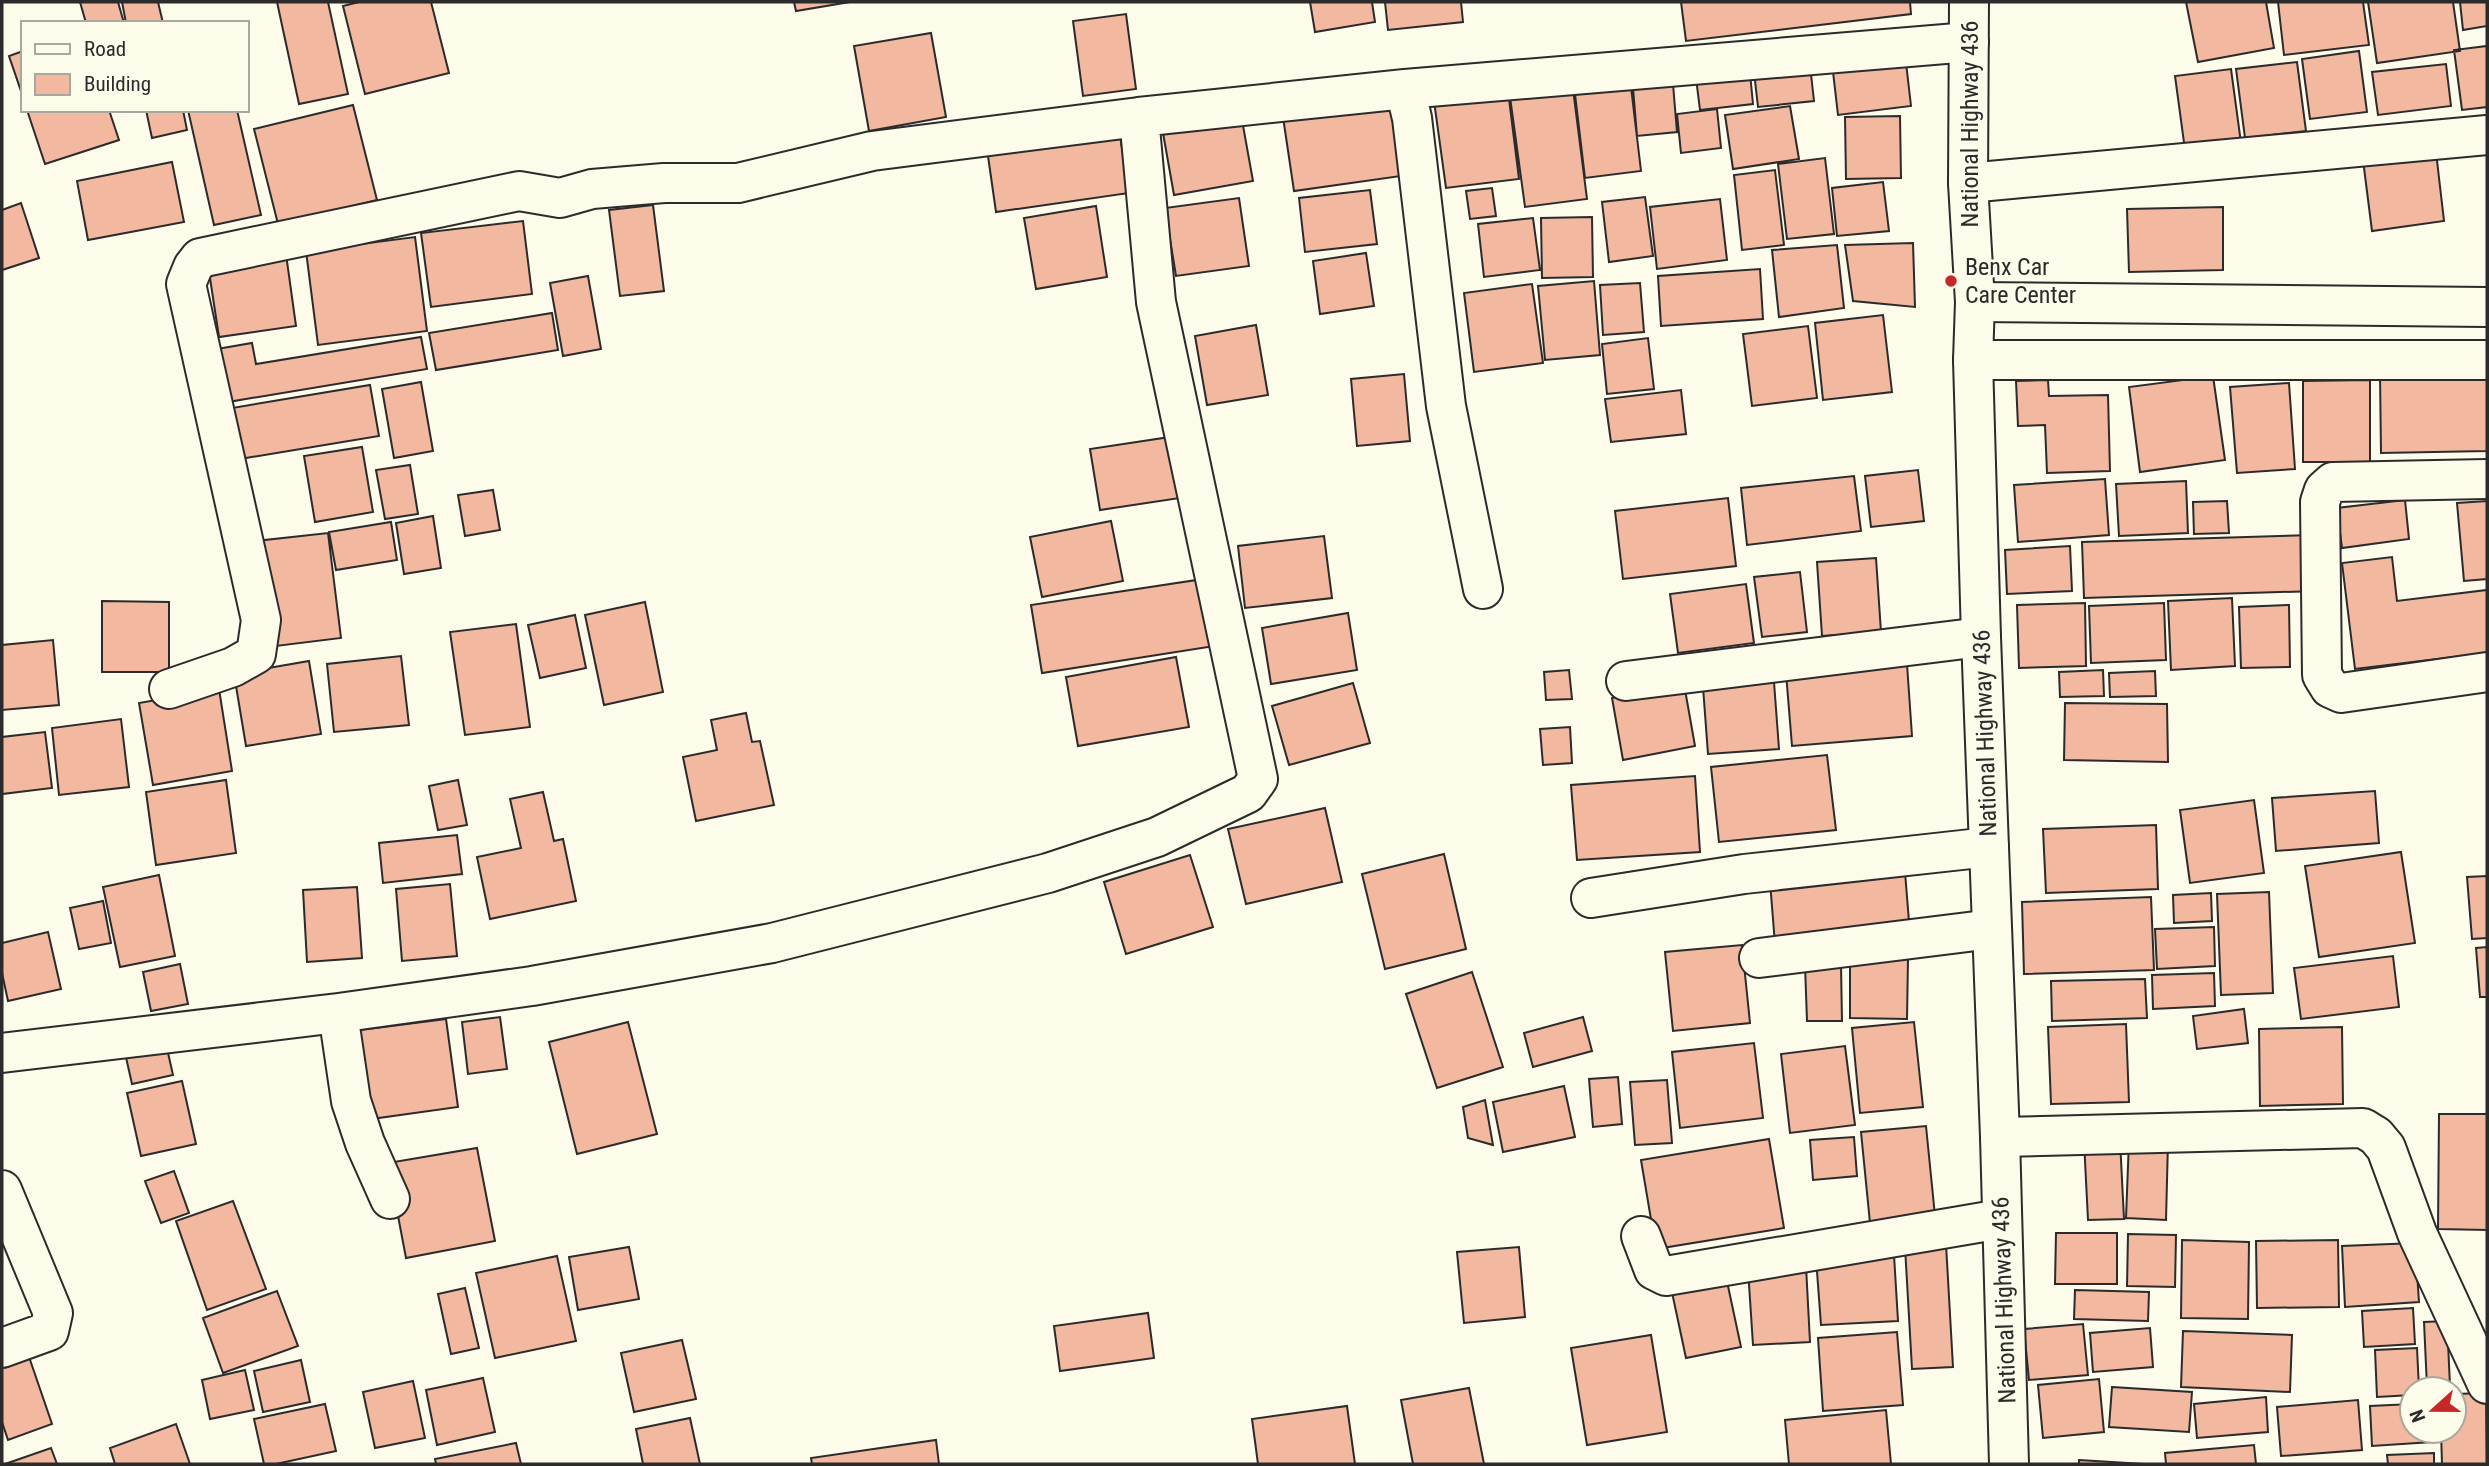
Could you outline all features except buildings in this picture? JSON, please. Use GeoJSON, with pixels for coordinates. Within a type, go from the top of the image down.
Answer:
{"type":"FeatureCollection","features":[{"type":"Feature","properties":{"kind":"street","name":"National Highway 436"},"geometry":{"type":"LineString","coordinates":[[1969,2],[1968,183],[1975,302],[1973,360],[1981,637],[2009,1464]]}},
{"type":"Feature","properties":{"kind":"street"},"geometry":{"type":"LineString","coordinates":[[169,689],[233,667],[256,654],[261,620],[186,284],[200,258],[519,191],[560,198],[592,189],[664,183],[738,183],[872,151],[1139,117],[1405,89],[1969,42]]}},
{"type":"Feature","properties":{"kind":"street"},"geometry":{"type":"LineString","coordinates":[[1405,89],[1412,118],[1446,406],[1483,589]]}},
{"type":"Feature","properties":{"kind":"street"},"geometry":{"type":"LineString","coordinates":[[2,1053],[338,1013],[532,986],[772,943],[1048,873],[1157,836],[1248,793],[1258,779],[1156,302],[1139,117]]}},
{"type":"Feature","properties":{"kind":"street"},"geometry":{"type":"LineString","coordinates":[[1968,183],[2487,135]]}},
{"type":"Feature","properties":{"kind":"street"},"geometry":{"type":"LineString","coordinates":[[1975,302],[2487,307]]}},
{"type":"Feature","properties":{"kind":"street"},"geometry":{"type":"LineString","coordinates":[[1973,360],[2487,360]]}},
{"type":"Feature","properties":{"kind":"street"},"geometry":{"type":"LineString","coordinates":[[2487,479],[2333,482],[2324,490],[2319,502],[2322,675],[2330,688],[2341,693],[2487,672]]}},
{"type":"Feature","properties":{"kind":"street"},"geometry":{"type":"LineString","coordinates":[[1626,681],[1981,637]]}},
{"type":"Feature","properties":{"kind":"street"},"geometry":{"type":"LineString","coordinates":[[1591,898],[1744,874],[1989,847]]}},
{"type":"Feature","properties":{"kind":"street"},"geometry":{"type":"LineString","coordinates":[[1759,958],[1992,929]]}},
{"type":"Feature","properties":{"kind":"street"},"geometry":{"type":"LineString","coordinates":[[338,1013],[351,1101],[365,1143],[390,1199]]}},
{"type":"Feature","properties":{"kind":"street"},"geometry":{"type":"LineString","coordinates":[[2000,1138],[2363,1128],[2376,1136],[2386,1148],[2417,1233],[2487,1384]]}},
{"type":"Feature","properties":{"kind":"street"},"geometry":{"type":"LineString","coordinates":[[2,1190],[53,1313],[49,1331],[2,1348]]}},
{"type":"Feature","properties":{"kind":"street"},"geometry":{"type":"LineString","coordinates":[[1641,1236],[1654,1270],[1666,1276],[2001,1219]]}},
{"type":"Feature","properties":{"kind":"place","name":"Benx Car Care Center"},"geometry":{"type":"Point","coordinates":[1951,281]}}]}
